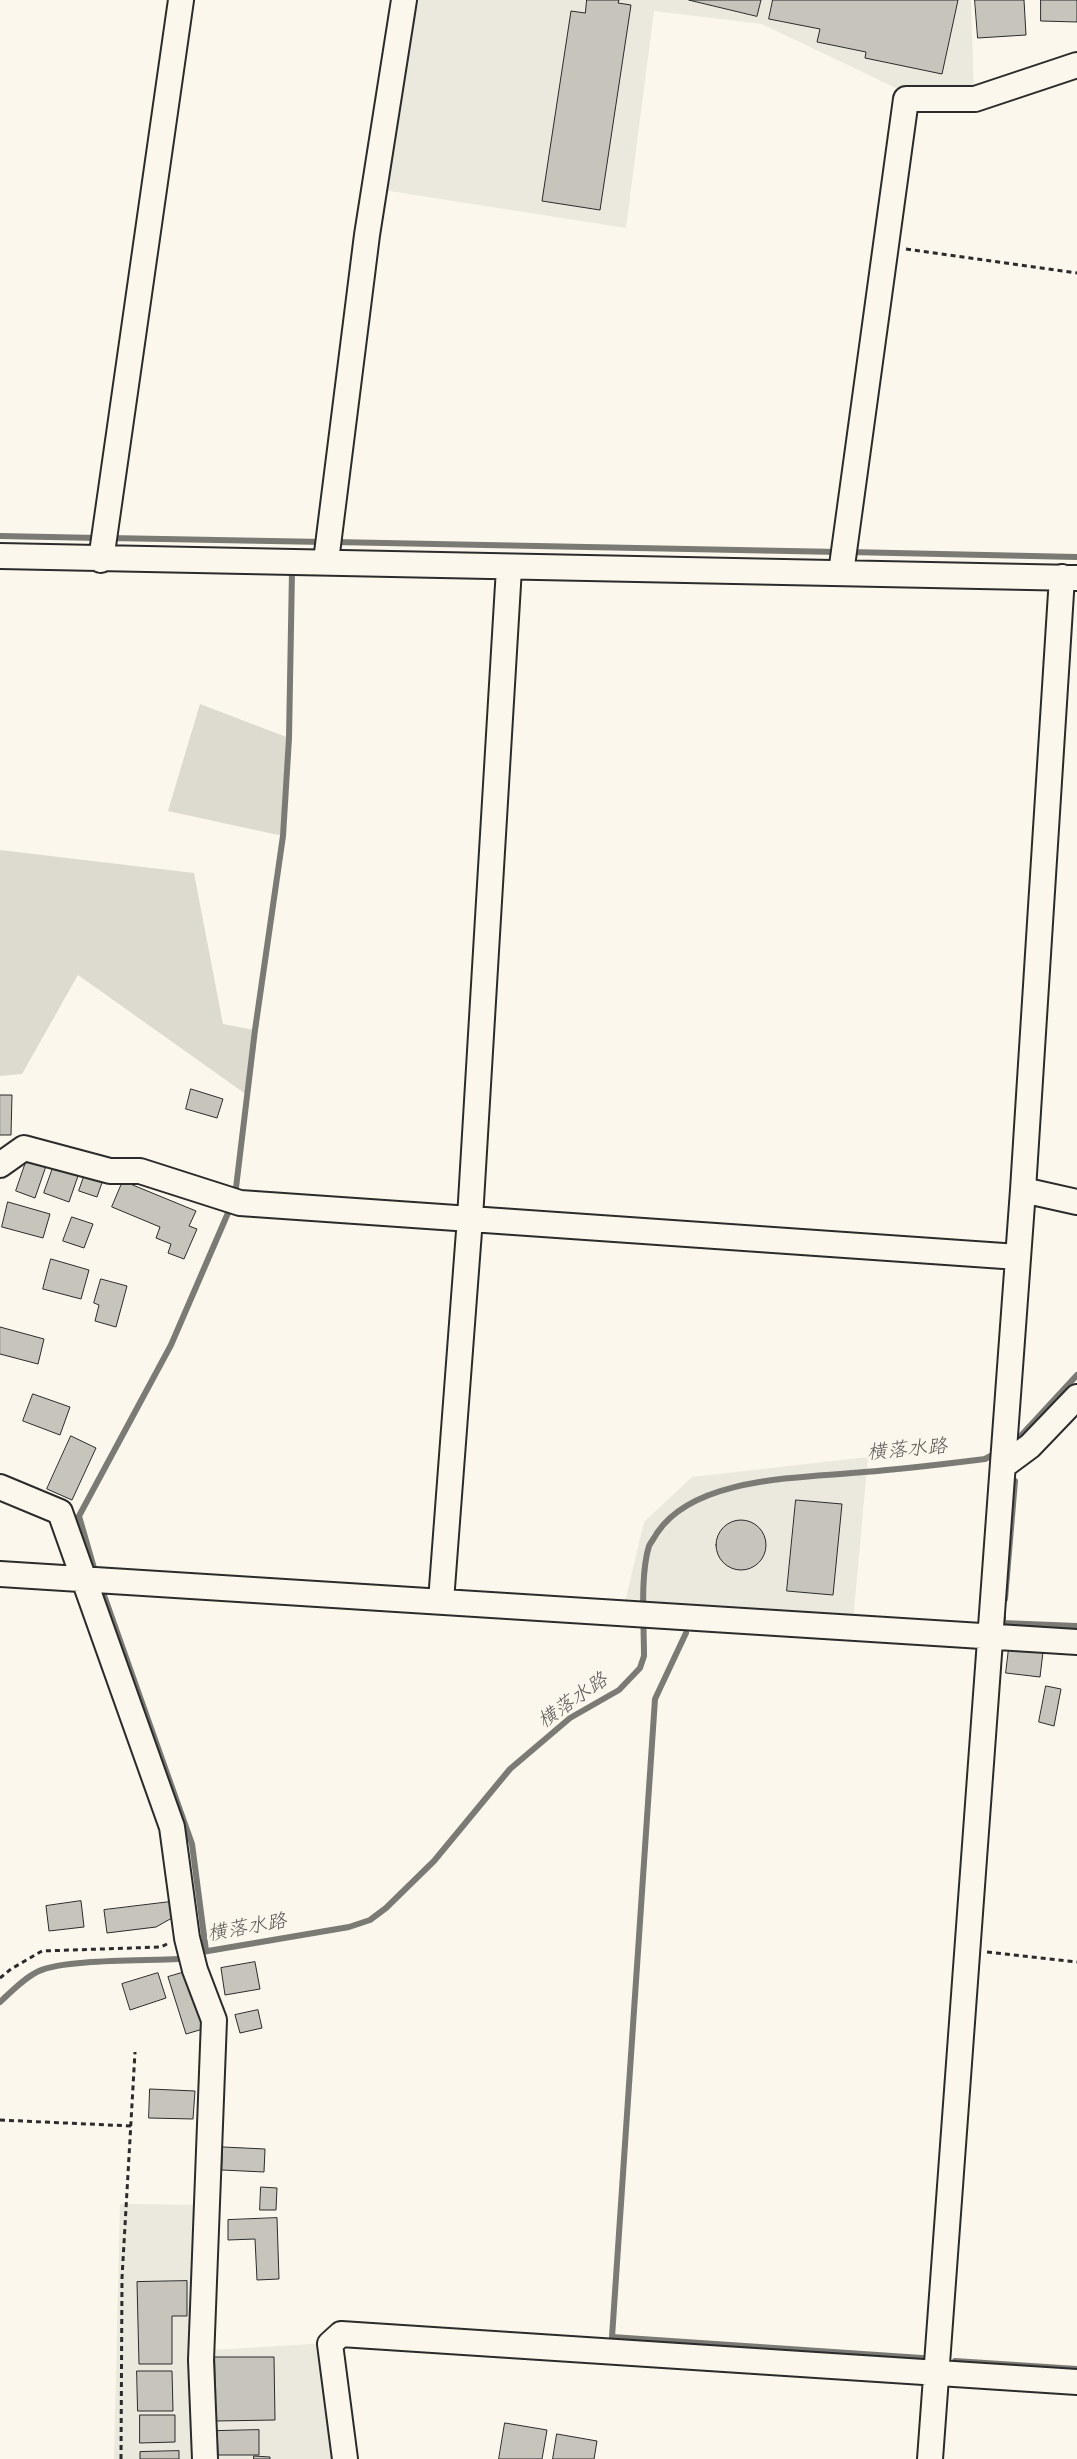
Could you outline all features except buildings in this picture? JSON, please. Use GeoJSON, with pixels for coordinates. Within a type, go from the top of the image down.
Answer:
{"type":"FeatureCollection","features":[{"type":"Feature","properties":{"kind":"street"},"geometry":{"type":"LineString","coordinates":[[101,560],[181,0]]}},
{"type":"Feature","properties":{"kind":"street"},"geometry":{"type":"LineString","coordinates":[[326,561],[366,235],[404,0]]}},
{"type":"Feature","properties":{"kind":"street"},"geometry":{"type":"LineString","coordinates":[[841,573],[906,99],[974,99],[1077,64]]}},
{"type":"Feature","properties":{"kind":"street"},"geometry":{"type":"LineString","coordinates":[[0,556],[101,560],[326,561],[509,568],[1070,578],[989,1636],[930,2459]]}},
{"type":"Feature","properties":{"kind":"street"},"geometry":{"type":"LineString","coordinates":[[441,1600],[470,1218],[509,568]]}},
{"type":"Feature","properties":{"kind":"street"},"geometry":{"type":"LineString","coordinates":[[0,1165],[24,1148],[110,1171],[140,1171],[232,1201],[1018,1257]]}},
{"type":"Feature","properties":{"kind":"street"},"geometry":{"type":"LineString","coordinates":[[1023,1190],[1077,1202]]}},
{"type":"Feature","properties":{"kind":"street"},"geometry":{"type":"LineString","coordinates":[[1003,1466],[1030,1446],[1077,1397]]}},
{"type":"Feature","properties":{"kind":"street"},"geometry":{"type":"LineString","coordinates":[[0,1487],[60,1512],[82,1580],[172,1827],[187,1938],[214,2020],[202,2360],[205,2459]]}},
{"type":"Feature","properties":{"kind":"street"},"geometry":{"type":"LineString","coordinates":[[0,1574],[441,1600],[1077,1642]]}},
{"type":"Feature","properties":{"kind":"street"},"geometry":{"type":"LineString","coordinates":[[345,2459],[330,2344],[341,2334],[1077,2382]]}},
{"type":"Feature","properties":{"kind":"path"},"geometry":{"type":"LineString","coordinates":[[886,247],[1077,272]]}},
{"type":"Feature","properties":{"kind":"path"},"geometry":{"type":"LineString","coordinates":[[0,1978],[11,1969],[42,1951],[161,1947],[187,1938]]}},
{"type":"Feature","properties":{"kind":"path"},"geometry":{"type":"LineString","coordinates":[[967,1950],[1077,1962]]}},
{"type":"Feature","properties":{"kind":"path"},"geometry":{"type":"LineString","coordinates":[[121,2459],[122,2278],[135,2052]]}},
{"type":"Feature","properties":{"kind":"path"},"geometry":{"type":"LineString","coordinates":[[0,2120],[131,2126]]}},
{"type":"Feature","properties":{"kind":"shaded area"},"geometry":{"type":"Polygon","coordinates":[[[412,0],[971,0],[974,92],[900,90],[762,24],[654,11],[626,228],[383,190],[412,0]]]}},
{"type":"Feature","properties":{"kind":"shaded area"},"geometry":{"type":"Polygon","coordinates":[[[200,704],[289,738],[283,836],[168,811],[200,704]]]}},
{"type":"Feature","properties":{"kind":"shaded area"},"geometry":{"type":"Polygon","coordinates":[[[0,850],[194,873],[223,1024],[255,1030],[247,1095],[78,975],[22,1074],[0,1076],[0,850]]]}},
{"type":"Feature","properties":{"kind":"shaded area"},"geometry":{"type":"Polygon","coordinates":[[[868,1457],[853,1621],[624,1606],[644,1522],[692,1477],[868,1457]]]}},
{"type":"Feature","properties":{"kind":"shaded area"},"geometry":{"type":"Polygon","coordinates":[[[120,2204],[216,2205],[217,2294],[212,2350],[344,2342],[348,2459],[114,2459],[120,2204]]]}},
{"type":"Feature","properties":{"kind":"waterway"},"geometry":{"type":"LineString","coordinates":[[0,536],[99,538]]}},
{"type":"Feature","properties":{"kind":"waterway"},"geometry":{"type":"LineString","coordinates":[[109,538],[324,542]]}},
{"type":"Feature","properties":{"kind":"waterway"},"geometry":{"type":"LineString","coordinates":[[334,542],[839,552]]}},
{"type":"Feature","properties":{"kind":"waterway"},"geometry":{"type":"LineString","coordinates":[[849,552],[1077,557]]}},
{"type":"Feature","properties":{"kind":"waterway"},"geometry":{"type":"LineString","coordinates":[[235,1196],[255,1030],[283,836],[289,738],[292,571]]}},
{"type":"Feature","properties":{"kind":"waterway"},"geometry":{"type":"LineString","coordinates":[[96,1575],[79,1516],[171,1345],[231,1206]]}},
{"type":"Feature","properties":{"kind":"waterway","name":"横落水路"},"geometry":{"type":"LineString","coordinates":[[1011,1444],[1016,1441],[1077,1375]]}},
{"type":"Feature","properties":{"kind":"waterway","name":"横落水路"},"geometry":{"type":"LineString","coordinates":[[202,1952],[349,1927],[370,1920],[386,1908],[434,1861],[510,1769],[570,1718],[619,1690],[640,1668],[644,1656],[643,1600],[646,1558],[649,1546],[657,1533],[674,1514],[697,1500],[723,1490],[752,1483],[985,1459],[998,1452]]}},
{"type":"Feature","properties":{"kind":"waterway"},"geometry":{"type":"LineString","coordinates":[[1005,1599],[1015,1481]]}},
{"type":"Feature","properties":{"kind":"waterway"},"geometry":{"type":"LineString","coordinates":[[100,1584],[192,1844],[206,1951]]}},
{"type":"Feature","properties":{"kind":"waterway"},"geometry":{"type":"LineString","coordinates":[[1003,1616],[1003,1623],[1077,1626]]}},
{"type":"Feature","properties":{"kind":"waterway"},"geometry":{"type":"LineString","coordinates":[[686,1633],[655,1699],[612,2337],[922,2358]]}},
{"type":"Feature","properties":{"kind":"waterway","name":"横落水路"},"geometry":{"type":"LineString","coordinates":[[0,2002],[28,1977],[51,1967],[86,1962],[178,1959],[188,1956]]}},
{"type":"Feature","properties":{"kind":"waterway"},"geometry":{"type":"LineString","coordinates":[[955,2361],[1077,2369]]}}]}
